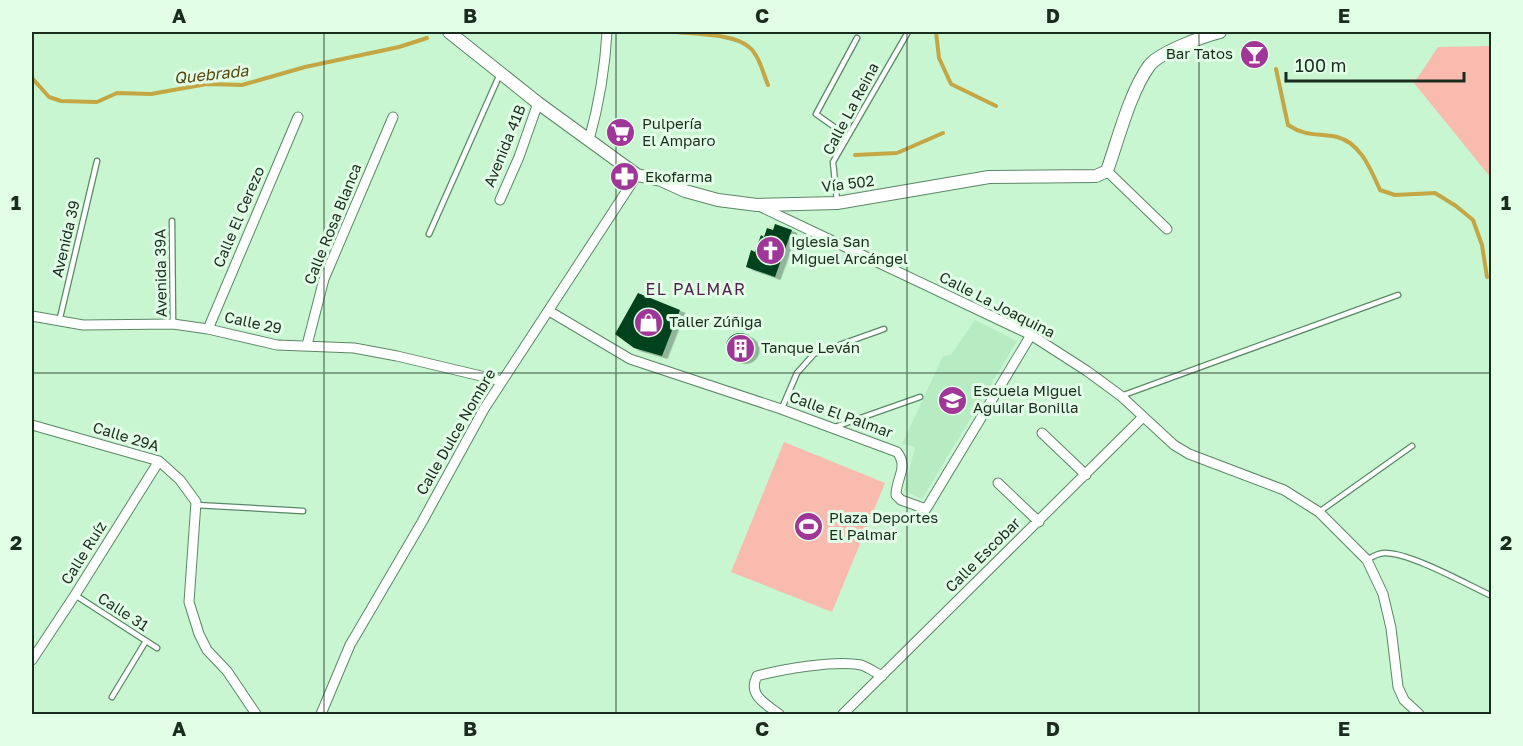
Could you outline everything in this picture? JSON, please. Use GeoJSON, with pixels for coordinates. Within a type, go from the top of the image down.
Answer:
{"type":"FeatureCollection","features":[{"type":"Feature","properties":{"kind":"street","name":"Vía 502"},"geometry":{"type":"LineString","coordinates":[[449,32],[538,103],[637,175],[661,180],[685,191],[718,200],[757,205],[837,203],[989,177],[1096,176],[1107,171]]}},
{"type":"Feature","properties":{"kind":"street"},"geometry":{"type":"LineString","coordinates":[[589,140],[604,72],[607,32]]}},
{"type":"Feature","properties":{"kind":"street"},"geometry":{"type":"LineString","coordinates":[[1167,229],[1107,171],[1130,102],[1150,64],[1193,39],[1220,32]]}},
{"type":"Feature","properties":{"kind":"street","name":"Avenida 41B"},"geometry":{"type":"LineString","coordinates":[[500,200],[519,157],[538,103]]}},
{"type":"Feature","properties":{"kind":"street","name":"Calle El Cerezo"},"geometry":{"type":"LineString","coordinates":[[208,329],[298,117]]}},
{"type":"Feature","properties":{"kind":"street","name":"Calle Rosa Blanca"},"geometry":{"type":"LineString","coordinates":[[307,345],[324,279],[393,117]]}},
{"type":"Feature","properties":{"kind":"street","name":"Calle Dulce Nombre"},"geometry":{"type":"LineString","coordinates":[[321,714],[350,645],[422,522],[445,477],[502,381],[637,175]]}},
{"type":"Feature","properties":{"kind":"street","name":"Calle La Joaquina"},"geometry":{"type":"LineString","coordinates":[[757,205],[1031,335],[1121,396],[1174,445],[1190,454],[1284,490],[1319,512],[1367,560],[1383,594],[1391,628],[1398,687],[1404,700],[1419,714]]}},
{"type":"Feature","properties":{"kind":"street","name":"Calle El Palmar"},"geometry":{"type":"LineString","coordinates":[[549,311],[630,359],[782,409],[897,452],[902,458],[903,468],[896,487],[896,495],[901,500],[926,509],[1031,335]]}},
{"type":"Feature","properties":{"kind":"street","name":"Calle 29"},"geometry":{"type":"LineString","coordinates":[[32,316],[84,325],[173,324],[208,329],[277,345],[354,348],[502,381]]}},
{"type":"Feature","properties":{"kind":"street","name":"Calle Escobar"},"geometry":{"type":"LineString","coordinates":[[843,714],[1143,417]]}},
{"type":"Feature","properties":{"kind":"street","name":"Calle 29A"},"geometry":{"type":"LineString","coordinates":[[32,425],[159,461],[180,480],[196,503]]}},
{"type":"Feature","properties":{"kind":"street"},"geometry":{"type":"LineString","coordinates":[[1042,433],[1086,475]]}},
{"type":"Feature","properties":{"kind":"street","name":"Calle Ruíz"},"geometry":{"type":"LineString","coordinates":[[32,660],[159,461]]}},
{"type":"Feature","properties":{"kind":"street"},"geometry":{"type":"LineString","coordinates":[[998,483],[1038,522]]}},
{"type":"Feature","properties":{"kind":"street"},"geometry":{"type":"LineString","coordinates":[[196,503],[189,602],[199,634],[207,650],[227,671],[256,714]]}},
{"type":"Feature","properties":{"kind":"street"},"geometry":{"type":"LineString","coordinates":[[779,714],[758,698],[753,683],[757,676],[836,665],[862,665],[882,676]]}},
{"type":"Feature","properties":{"kind":"lane","name":"Calle La Reina"},"geometry":{"type":"LineString","coordinates":[[837,203],[833,162],[908,32]]}},
{"type":"Feature","properties":{"kind":"lane"},"geometry":{"type":"LineString","coordinates":[[847,136],[816,114],[857,38]]}},
{"type":"Feature","properties":{"kind":"lane"},"geometry":{"type":"LineString","coordinates":[[429,234],[501,73]]}},
{"type":"Feature","properties":{"kind":"lane","name":"Avenida 39"},"geometry":{"type":"LineString","coordinates":[[59,322],[97,161]]}},
{"type":"Feature","properties":{"kind":"lane","name":"Avenida 39A"},"geometry":{"type":"LineString","coordinates":[[172,220],[173,324]]}},
{"type":"Feature","properties":{"kind":"lane"},"geometry":{"type":"LineString","coordinates":[[1121,396],[1398,295]]}},
{"type":"Feature","properties":{"kind":"lane"},"geometry":{"type":"LineString","coordinates":[[782,409],[797,373],[814,354],[884,329]]}},
{"type":"Feature","properties":{"kind":"lane"},"geometry":{"type":"LineString","coordinates":[[832,428],[920,397]]}},
{"type":"Feature","properties":{"kind":"lane"},"geometry":{"type":"LineString","coordinates":[[1319,512],[1412,446]]}},
{"type":"Feature","properties":{"kind":"lane"},"geometry":{"type":"LineString","coordinates":[[196,503],[303,511]]}},
{"type":"Feature","properties":{"kind":"lane"},"geometry":{"type":"LineString","coordinates":[[1367,560],[1377,554],[1391,554],[1433,568],[1491,596]]}},
{"type":"Feature","properties":{"kind":"lane","name":"Calle 31"},"geometry":{"type":"LineString","coordinates":[[75,595],[157,648]]}},
{"type":"Feature","properties":{"kind":"lane"},"geometry":{"type":"LineString","coordinates":[[112,697],[146,641]]}},
{"type":"Feature","properties":{"kind":"shaded area"},"geometry":{"type":"Polygon","coordinates":[[[1492,46],[1491,178],[1414,83],[1438,47],[1492,46]]]}},
{"type":"Feature","properties":{"kind":"shaded area","name":"Escuela Miguel Aguilar Bonilla"},"geometry":{"type":"Polygon","coordinates":[[[975,320],[1017,341],[922,499],[904,491],[915,447],[902,444],[943,356],[951,355],[975,320]]]}},
{"type":"Feature","properties":{"kind":"shaded area","name":"Plaza Deportes El Palmar"},"geometry":{"type":"Polygon","coordinates":[[[784,442],[885,483],[832,612],[731,572],[784,442]]]}},
{"type":"Feature","properties":{"kind":"building","name":"Iglesia San Miguel Arcángel"},"geometry":{"type":"Polygon","coordinates":[[[775,224],[792,230],[775,277],[746,267],[751,250],[755,252],[761,235],[764,237],[767,228],[773,230],[775,224]]]}},
{"type":"Feature","properties":{"kind":"building","name":"Taller Zúñiga"},"geometry":{"type":"Polygon","coordinates":[[[638,293],[680,310],[662,356],[634,348],[615,334],[638,293]]]}},
{"type":"Feature","properties":{"kind":"building","name":"Tanque Leván"},"geometry":{"type":"Polygon","coordinates":[[[740,333],[750,337],[754,347],[750,357],[740,361],[730,357],[726,347],[730,337],[740,333]]]}},
{"type":"Feature","properties":{"kind":"waterway"},"geometry":{"type":"LineString","coordinates":[[676,32],[734,39],[749,47],[768,85]]}},
{"type":"Feature","properties":{"kind":"waterway"},"geometry":{"type":"LineString","coordinates":[[936,32],[939,58],[951,84],[996,106]]}},
{"type":"Feature","properties":{"kind":"waterway","name":"Quebrada"},"geometry":{"type":"LineString","coordinates":[[32,78],[49,97],[61,101],[97,102],[117,93],[151,94],[207,84],[242,85],[305,67],[399,47],[427,38]]}},
{"type":"Feature","properties":{"kind":"waterway"},"geometry":{"type":"LineString","coordinates":[[1276,69],[1288,125],[1306,133],[1337,137],[1353,145],[1364,158],[1380,190],[1395,195],[1435,193],[1456,206],[1473,220],[1482,245],[1487,277]]}},
{"type":"Feature","properties":{"kind":"waterway"},"geometry":{"type":"LineString","coordinates":[[855,155],[897,153],[943,133]]}},
{"type":"Feature","properties":{"kind":"place","name":"Bar Tatos"},"geometry":{"type":"Point","coordinates":[1254,54]}},
{"type":"Feature","properties":{"kind":"place","name":"Pulpería El Amparo"},"geometry":{"type":"Point","coordinates":[621,133]}},
{"type":"Feature","properties":{"kind":"place","name":"Ekofarma"},"geometry":{"type":"Point","coordinates":[624,177]}},
{"type":"Feature","properties":{"kind":"place","name":"Iglesia San Miguel Arcángel"},"geometry":{"type":"Point","coordinates":[770,251]}},
{"type":"Feature","properties":{"kind":"place","name":"Taller Zúñiga"},"geometry":{"type":"Point","coordinates":[648,322]}},
{"type":"Feature","properties":{"kind":"place","name":"Tanque Leván"},"geometry":{"type":"Point","coordinates":[740,348]}},
{"type":"Feature","properties":{"kind":"place","name":"Escuela Miguel Aguilar Bonilla"},"geometry":{"type":"Point","coordinates":[952,400]}},
{"type":"Feature","properties":{"kind":"place","name":"Plaza Deportes El Palmar"},"geometry":{"type":"Point","coordinates":[808,527]}},
{"type":"Feature","properties":{"kind":"district","name":"EL PALMAR"},"geometry":{"type":"Point","coordinates":[696,289]}}]}
